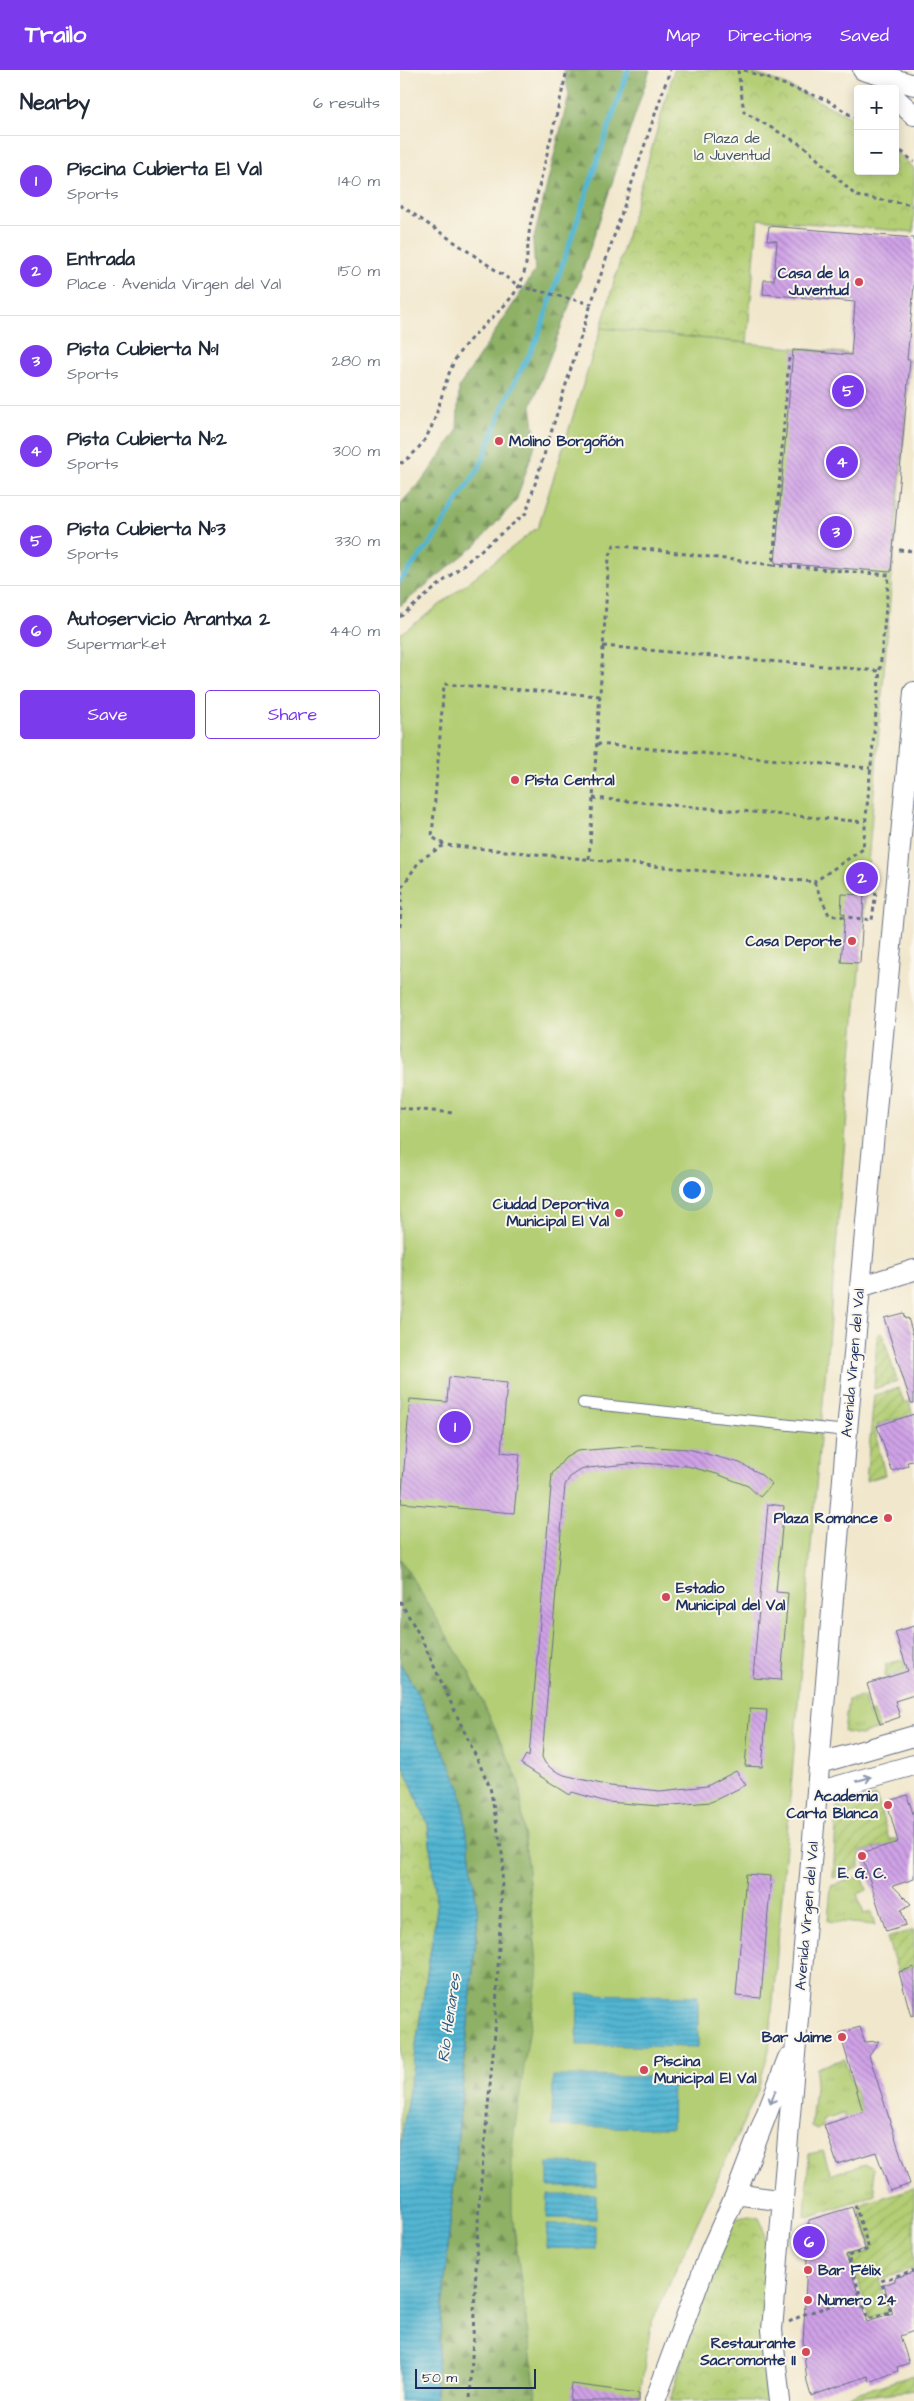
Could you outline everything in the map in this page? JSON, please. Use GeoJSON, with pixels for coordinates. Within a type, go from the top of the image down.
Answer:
{"type":"FeatureCollection","features":[{"type":"Feature","properties":{"kind":"street"},"geometry":{"type":"LineString","coordinates":[[852,70],[876,85]]}},
{"type":"Feature","properties":{"kind":"street"},"geometry":{"type":"LineString","coordinates":[[863,70],[914,85]]}},
{"type":"Feature","properties":{"kind":"street"},"geometry":{"type":"LineString","coordinates":[[899,102],[914,115]]}},
{"type":"Feature","properties":{"kind":"street","name":"Avenida Virgen del Val"},"geometry":{"type":"LineString","coordinates":[[780,2401],[772,2330],[847,1431],[914,692]]}},
{"type":"Feature","properties":{"kind":"street"},"geometry":{"type":"LineString","coordinates":[[860,1286],[914,1270]]}},
{"type":"Feature","properties":{"kind":"street"},"geometry":{"type":"LineString","coordinates":[[820,1763],[914,1736]]}},
{"type":"Feature","properties":{"kind":"street"},"geometry":{"type":"LineString","coordinates":[[817,1792],[914,1765]]}},
{"type":"Feature","properties":{"kind":"street","name":"Avenida Virgen del Val"},"geometry":{"type":"LineString","coordinates":[[655,2401],[710,2252],[736,2194],[797,2035]]}},
{"type":"Feature","properties":{"kind":"street"},"geometry":{"type":"LineString","coordinates":[[736,2194],[783,2201]]}},
{"type":"Feature","properties":{"kind":"lane"},"geometry":{"type":"LineString","coordinates":[[583,1403],[847,1431]]}},
{"type":"Feature","properties":{"kind":"path"},"geometry":{"type":"LineString","coordinates":[[400,462],[402,463],[417,452],[428,437],[457,358],[519,286],[527,269],[526,245],[567,70]]}},
{"type":"Feature","properties":{"kind":"path"},"geometry":{"type":"LineString","coordinates":[[400,617],[526,513],[591,304],[670,70]]}},
{"type":"Feature","properties":{"kind":"path"},"geometry":{"type":"LineString","coordinates":[[738,70],[744,112],[805,147],[856,196],[914,205]]}},
{"type":"Feature","properties":{"kind":"path"},"geometry":{"type":"LineString","coordinates":[[744,70],[827,100],[854,117]]}},
{"type":"Feature","properties":{"kind":"path"},"geometry":{"type":"LineString","coordinates":[[899,149],[914,162]]}},
{"type":"Feature","properties":{"kind":"path"},"geometry":{"type":"LineString","coordinates":[[400,205],[519,286],[591,304]]}},
{"type":"Feature","properties":{"kind":"path"},"geometry":{"type":"LineString","coordinates":[[772,565],[789,358]]}},
{"type":"Feature","properties":{"kind":"path"},"geometry":{"type":"LineString","coordinates":[[589,859],[596,744],[600,696],[609,558],[614,545],[772,565],[889,575],[863,849],[814,882],[445,845],[432,837],[444,684],[600,696]]}},
{"type":"Feature","properties":{"kind":"path"},"geometry":{"type":"LineString","coordinates":[[900,550],[914,551]]}},
{"type":"Feature","properties":{"kind":"path"},"geometry":{"type":"LineString","coordinates":[[603,646],[879,670]]}},
{"type":"Feature","properties":{"kind":"path"},"geometry":{"type":"LineString","coordinates":[[596,744],[870,768]]}},
{"type":"Feature","properties":{"kind":"path"},"geometry":{"type":"LineString","coordinates":[[593,798],[865,822]]}},
{"type":"Feature","properties":{"kind":"path"},"geometry":{"type":"LineString","coordinates":[[400,927],[402,887],[420,860],[445,845]]}},
{"type":"Feature","properties":{"kind":"path"},"geometry":{"type":"LineString","coordinates":[[814,882],[829,915],[872,920],[876,891]]}},
{"type":"Feature","properties":{"kind":"path"},"geometry":{"type":"LineString","coordinates":[[400,1108],[454,1114]]}},
{"type":"Feature","properties":{"kind":"path"},"geometry":{"type":"LineString","coordinates":[[400,1601],[420,1636],[490,1787],[503,1860],[495,2032],[479,2204],[470,2401]]}},
{"type":"Feature","properties":{"kind":"path"},"geometry":{"type":"LineString","coordinates":[[855,2205],[869,2249],[848,2256],[868,2319],[891,2313],[881,2281],[914,2270]]}},
{"type":"Feature","properties":{"kind":"path"},"geometry":{"type":"LineString","coordinates":[[772,2330],[805,2314],[862,2296]]}},
{"type":"Feature","properties":{"kind":"green space"},"geometry":{"type":"Polygon","coordinates":[[[564,70],[650,70],[581,275],[531,406],[536,442],[516,501],[476,545],[400,606],[400,504],[426,476],[457,431],[459,387],[535,271],[533,242],[569,95],[564,70]]]}},
{"type":"Feature","properties":{"kind":"green space","name":"Plaza de la Juventud"},"geometry":{"type":"Polygon","coordinates":[[[674,70],[745,70],[784,84],[854,119],[854,175],[899,175],[899,155],[914,168],[914,232],[758,219],[747,343],[601,328],[674,70]]]}},
{"type":"Feature","properties":{"kind":"green space","name":"Ciudad Deportiva Municipal El Val"},"geometry":{"type":"Polygon","coordinates":[[[601,328],[910,360],[769,2050],[758,2090],[651,2324],[639,2401],[537,2401],[512,2213],[512,2147],[538,1973],[519,1781],[469,1672],[400,1558],[400,634],[538,527],[601,328]]]}},
{"type":"Feature","properties":{"kind":"green space"},"geometry":{"type":"Polygon","coordinates":[[[882,1333],[897,1381],[874,1389],[877,1335],[882,1333]]]}},
{"type":"Feature","properties":{"kind":"green space"},"geometry":{"type":"Polygon","coordinates":[[[899,1388],[904,1403],[909,1401],[914,1420],[904,1433],[899,1418],[877,1425],[878,1429],[875,1430],[885,1475],[866,1481],[874,1395],[899,1388]]]}},
{"type":"Feature","properties":{"kind":"green space"},"geometry":{"type":"Polygon","coordinates":[[[400,1558],[469,1672],[519,1781],[538,1973],[519,2114],[514,2231],[537,2401],[434,2401],[478,1914],[419,1696],[400,1663],[400,1558]]]}},
{"type":"Feature","properties":{"kind":"green space"},"geometry":{"type":"Polygon","coordinates":[[[903,1660],[912,1686],[894,1677],[885,1677],[886,1664],[903,1660]]]}},
{"type":"Feature","properties":{"kind":"green space"},"geometry":{"type":"Polygon","coordinates":[[[864,1696],[868,1713],[873,1712],[879,1729],[860,1735],[844,1732],[848,1700],[864,1696]]]}},
{"type":"Feature","properties":{"kind":"green space"},"geometry":{"type":"Polygon","coordinates":[[[400,1757],[428,1825],[437,1908],[400,2148],[400,1757]]]}},
{"type":"Feature","properties":{"kind":"green space"},"geometry":{"type":"Polygon","coordinates":[[[876,1796],[889,1839],[897,1839],[902,1854],[889,1859],[884,1846],[860,1852],[860,1867],[833,1878],[837,1806],[876,1796]]]}},
{"type":"Feature","properties":{"kind":"green space"},"geometry":{"type":"Polygon","coordinates":[[[862,1876],[867,1890],[857,1894],[864,1914],[871,1912],[875,1925],[828,1921],[831,1886],[862,1876]]]}},
{"type":"Feature","properties":{"kind":"green space"},"geometry":{"type":"Polygon","coordinates":[[[914,1930],[914,1967],[898,1972],[887,1938],[914,1930]]]}},
{"type":"Feature","properties":{"kind":"green space"},"geometry":{"type":"Polygon","coordinates":[[[844,2059],[867,2123],[850,2127],[844,2114],[823,2120],[823,2127],[817,2129],[811,2126],[817,2068],[844,2059]]]}},
{"type":"Feature","properties":{"kind":"green space"},"geometry":{"type":"Polygon","coordinates":[[[823,2151],[832,2174],[866,2164],[873,2168],[875,2195],[808,2217],[805,2216],[809,2154],[823,2151]]]}},
{"type":"Feature","properties":{"kind":"green space"},"geometry":{"type":"Polygon","coordinates":[[[914,2188],[914,2268],[879,2280],[889,2312],[870,2318],[850,2257],[872,2250],[858,2205],[914,2188]]]}},
{"type":"Feature","properties":{"kind":"green space"},"geometry":{"type":"Polygon","coordinates":[[[751,2216],[759,2218],[763,2227],[766,2248],[767,2401],[671,2401],[690,2326],[729,2228],[738,2218],[751,2216]]]}},
{"type":"Feature","properties":{"kind":"green space"},"geometry":{"type":"Polygon","coordinates":[[[914,2375],[914,2390],[834,2400],[914,2375]]]}},
{"type":"Feature","properties":{"kind":"water","name":"Río Henares"},"geometry":{"type":"Polygon","coordinates":[[[400,1663],[419,1696],[461,1790],[478,1914],[434,2401],[400,2401],[400,2148],[437,1908],[428,1825],[400,1757],[400,1663]]]}},
{"type":"Feature","properties":{"kind":"water"},"geometry":{"type":"Polygon","coordinates":[[[578,1994],[698,1996],[698,2047],[577,2045],[578,1994]]]}},
{"type":"Feature","properties":{"kind":"water"},"geometry":{"type":"Polygon","coordinates":[[[553,2076],[673,2077],[672,2128],[552,2126],[553,2076]]]}},
{"type":"Feature","properties":{"kind":"water"},"geometry":{"type":"Polygon","coordinates":[[[548,2163],[596,2164],[596,2187],[548,2187],[548,2163]]]}},
{"type":"Feature","properties":{"kind":"water"},"geometry":{"type":"Polygon","coordinates":[[[548,2195],[596,2195],[596,2219],[547,2218],[548,2195]]]}},
{"type":"Feature","properties":{"kind":"water"},"geometry":{"type":"Polygon","coordinates":[[[547,2225],[595,2225],[595,2249],[546,2248],[547,2225]]]}},
{"type":"Feature","properties":{"kind":"building"},"geometry":{"type":"Polygon","coordinates":[[[769,226],[914,238],[914,285],[907,360],[910,360],[891,572],[775,563],[793,350],[851,355],[855,302],[763,294],[764,280],[774,280],[777,241],[767,240],[769,226]]]}},
{"type":"Feature","properties":{"kind":"building","name":"Casa Deporte"},"geometry":{"type":"Polygon","coordinates":[[[842,894],[864,895],[860,963],[841,962],[845,914],[841,913],[842,894]]]}},
{"type":"Feature","properties":{"kind":"building"},"geometry":{"type":"Polygon","coordinates":[[[903,1313],[905,1319],[908,1318],[914,1338],[914,1403],[911,1403],[884,1318],[903,1313]]]}},
{"type":"Feature","properties":{"kind":"building"},"geometry":{"type":"Polygon","coordinates":[[[449,1377],[507,1383],[501,1452],[520,1454],[514,1513],[401,1503],[410,1399],[447,1402],[449,1377]]]}},
{"type":"Feature","properties":{"kind":"building"},"geometry":{"type":"Polygon","coordinates":[[[914,1414],[914,1461],[907,1462],[908,1466],[892,1471],[877,1426],[914,1414]]]}},
{"type":"Feature","properties":{"kind":"building"},"geometry":{"type":"Polygon","coordinates":[[[638,1446],[688,1449],[740,1463],[759,1473],[772,1484],[760,1497],[748,1486],[717,1474],[687,1466],[639,1463],[588,1468],[570,1477],[565,1485],[542,1757],[545,1763],[552,1769],[564,1775],[610,1786],[660,1791],[707,1786],[736,1771],[746,1785],[711,1802],[660,1806],[607,1802],[572,1792],[570,1795],[521,1764],[526,1755],[529,1757],[552,1474],[565,1458],[577,1451],[638,1446]]]}},
{"type":"Feature","properties":{"kind":"building"},"geometry":{"type":"Polygon","coordinates":[[[768,1504],[784,1506],[776,1592],[788,1593],[781,1680],[753,1678],[768,1504]]]}},
{"type":"Feature","properties":{"kind":"building"},"geometry":{"type":"Polygon","coordinates":[[[914,1626],[914,1695],[895,1701],[900,1717],[880,1724],[867,1684],[908,1671],[895,1632],[914,1626]]]}},
{"type":"Feature","properties":{"kind":"building"},"geometry":{"type":"Polygon","coordinates":[[[750,1709],[767,1710],[762,1767],[745,1766],[750,1709]]]}},
{"type":"Feature","properties":{"kind":"building"},"geometry":{"type":"Polygon","coordinates":[[[907,1795],[914,1817],[914,1879],[893,1886],[911,1904],[901,1910],[906,1925],[886,1931],[861,1853],[898,1842],[887,1802],[907,1795]]]}},
{"type":"Feature","properties":{"kind":"building"},"geometry":{"type":"Polygon","coordinates":[[[746,1874],[771,1876],[761,1998],[736,1996],[746,1874]]]}},
{"type":"Feature","properties":{"kind":"building"},"geometry":{"type":"Polygon","coordinates":[[[914,1967],[914,2015],[911,2016],[899,1972],[914,1967]]]}},
{"type":"Feature","properties":{"kind":"building"},"geometry":{"type":"Polygon","coordinates":[[[860,2027],[865,2042],[879,2041],[869,2055],[910,2184],[890,2191],[876,2152],[837,2164],[824,2125],[863,2112],[840,2033],[860,2027]]]}},
{"type":"Feature","properties":{"kind":"building"},"geometry":{"type":"Polygon","coordinates":[[[852,2207],[865,2249],[846,2255],[867,2322],[893,2314],[884,2285],[895,2281],[895,2278],[914,2272],[914,2331],[900,2336],[909,2363],[897,2367],[898,2371],[870,2382],[868,2376],[811,2396],[807,2382],[803,2344],[809,2220],[852,2207]]]}},
{"type":"Feature","properties":{"kind":"building"},"geometry":{"type":"Polygon","coordinates":[[[572,2384],[639,2393],[639,2401],[570,2401],[572,2384]]]}},
{"type":"Feature","properties":{"kind":"waterway"},"geometry":{"type":"LineString","coordinates":[[400,581],[432,541],[480,466],[506,399],[538,337],[628,70]]}},
{"type":"Feature","properties":{"kind":"place","name":"Casa de la Juventud"},"geometry":{"type":"Point","coordinates":[859,282]}},
{"type":"Feature","properties":{"kind":"place","name":"Pista Cubierta Nº3"},"geometry":{"type":"Point","coordinates":[848,391]}},
{"type":"Feature","properties":{"kind":"place","name":"Molino Borgoñón"},"geometry":{"type":"Point","coordinates":[499,441]}},
{"type":"Feature","properties":{"kind":"place","name":"Pista Cubierta Nº2"},"geometry":{"type":"Point","coordinates":[842,462]}},
{"type":"Feature","properties":{"kind":"place","name":"Pista Cubierta Nº1"},"geometry":{"type":"Point","coordinates":[836,532]}},
{"type":"Feature","properties":{"kind":"place","name":"Pista Central"},"geometry":{"type":"Point","coordinates":[515,780]}},
{"type":"Feature","properties":{"kind":"place","name":"Entrada"},"geometry":{"type":"Point","coordinates":[862,878]}},
{"type":"Feature","properties":{"kind":"place","name":"Casa Deporte"},"geometry":{"type":"Point","coordinates":[852,941]}},
{"type":"Feature","properties":{"kind":"place","name":"Ciudad Deportiva Municipal El Val"},"geometry":{"type":"Point","coordinates":[619,1213]}},
{"type":"Feature","properties":{"kind":"place","name":"Piscina Cubierta El Val"},"geometry":{"type":"Point","coordinates":[455,1427]}},
{"type":"Feature","properties":{"kind":"place","name":"Plaza Romance"},"geometry":{"type":"Point","coordinates":[888,1518]}},
{"type":"Feature","properties":{"kind":"place","name":"Estadio Municipal del Val"},"geometry":{"type":"Point","coordinates":[666,1597]}},
{"type":"Feature","properties":{"kind":"place","name":"Academia Carta Blanca"},"geometry":{"type":"Point","coordinates":[888,1805]}},
{"type":"Feature","properties":{"kind":"place","name":"E. G. C."},"geometry":{"type":"Point","coordinates":[862,1856]}},
{"type":"Feature","properties":{"kind":"place","name":"Bar Jaime"},"geometry":{"type":"Point","coordinates":[842,2037]}},
{"type":"Feature","properties":{"kind":"place","name":"Piscina Municipal El Val"},"geometry":{"type":"Point","coordinates":[644,2070]}},
{"type":"Feature","properties":{"kind":"place","name":"Autoservicio Arantxa 2"},"geometry":{"type":"Point","coordinates":[809,2242]}},
{"type":"Feature","properties":{"kind":"place","name":"Bar Félix"},"geometry":{"type":"Point","coordinates":[808,2270]}},
{"type":"Feature","properties":{"kind":"place","name":"Numero 24"},"geometry":{"type":"Point","coordinates":[808,2300]}},
{"type":"Feature","properties":{"kind":"place","name":"Restaurante Sacromonte II"},"geometry":{"type":"Point","coordinates":[806,2352]}}]}
